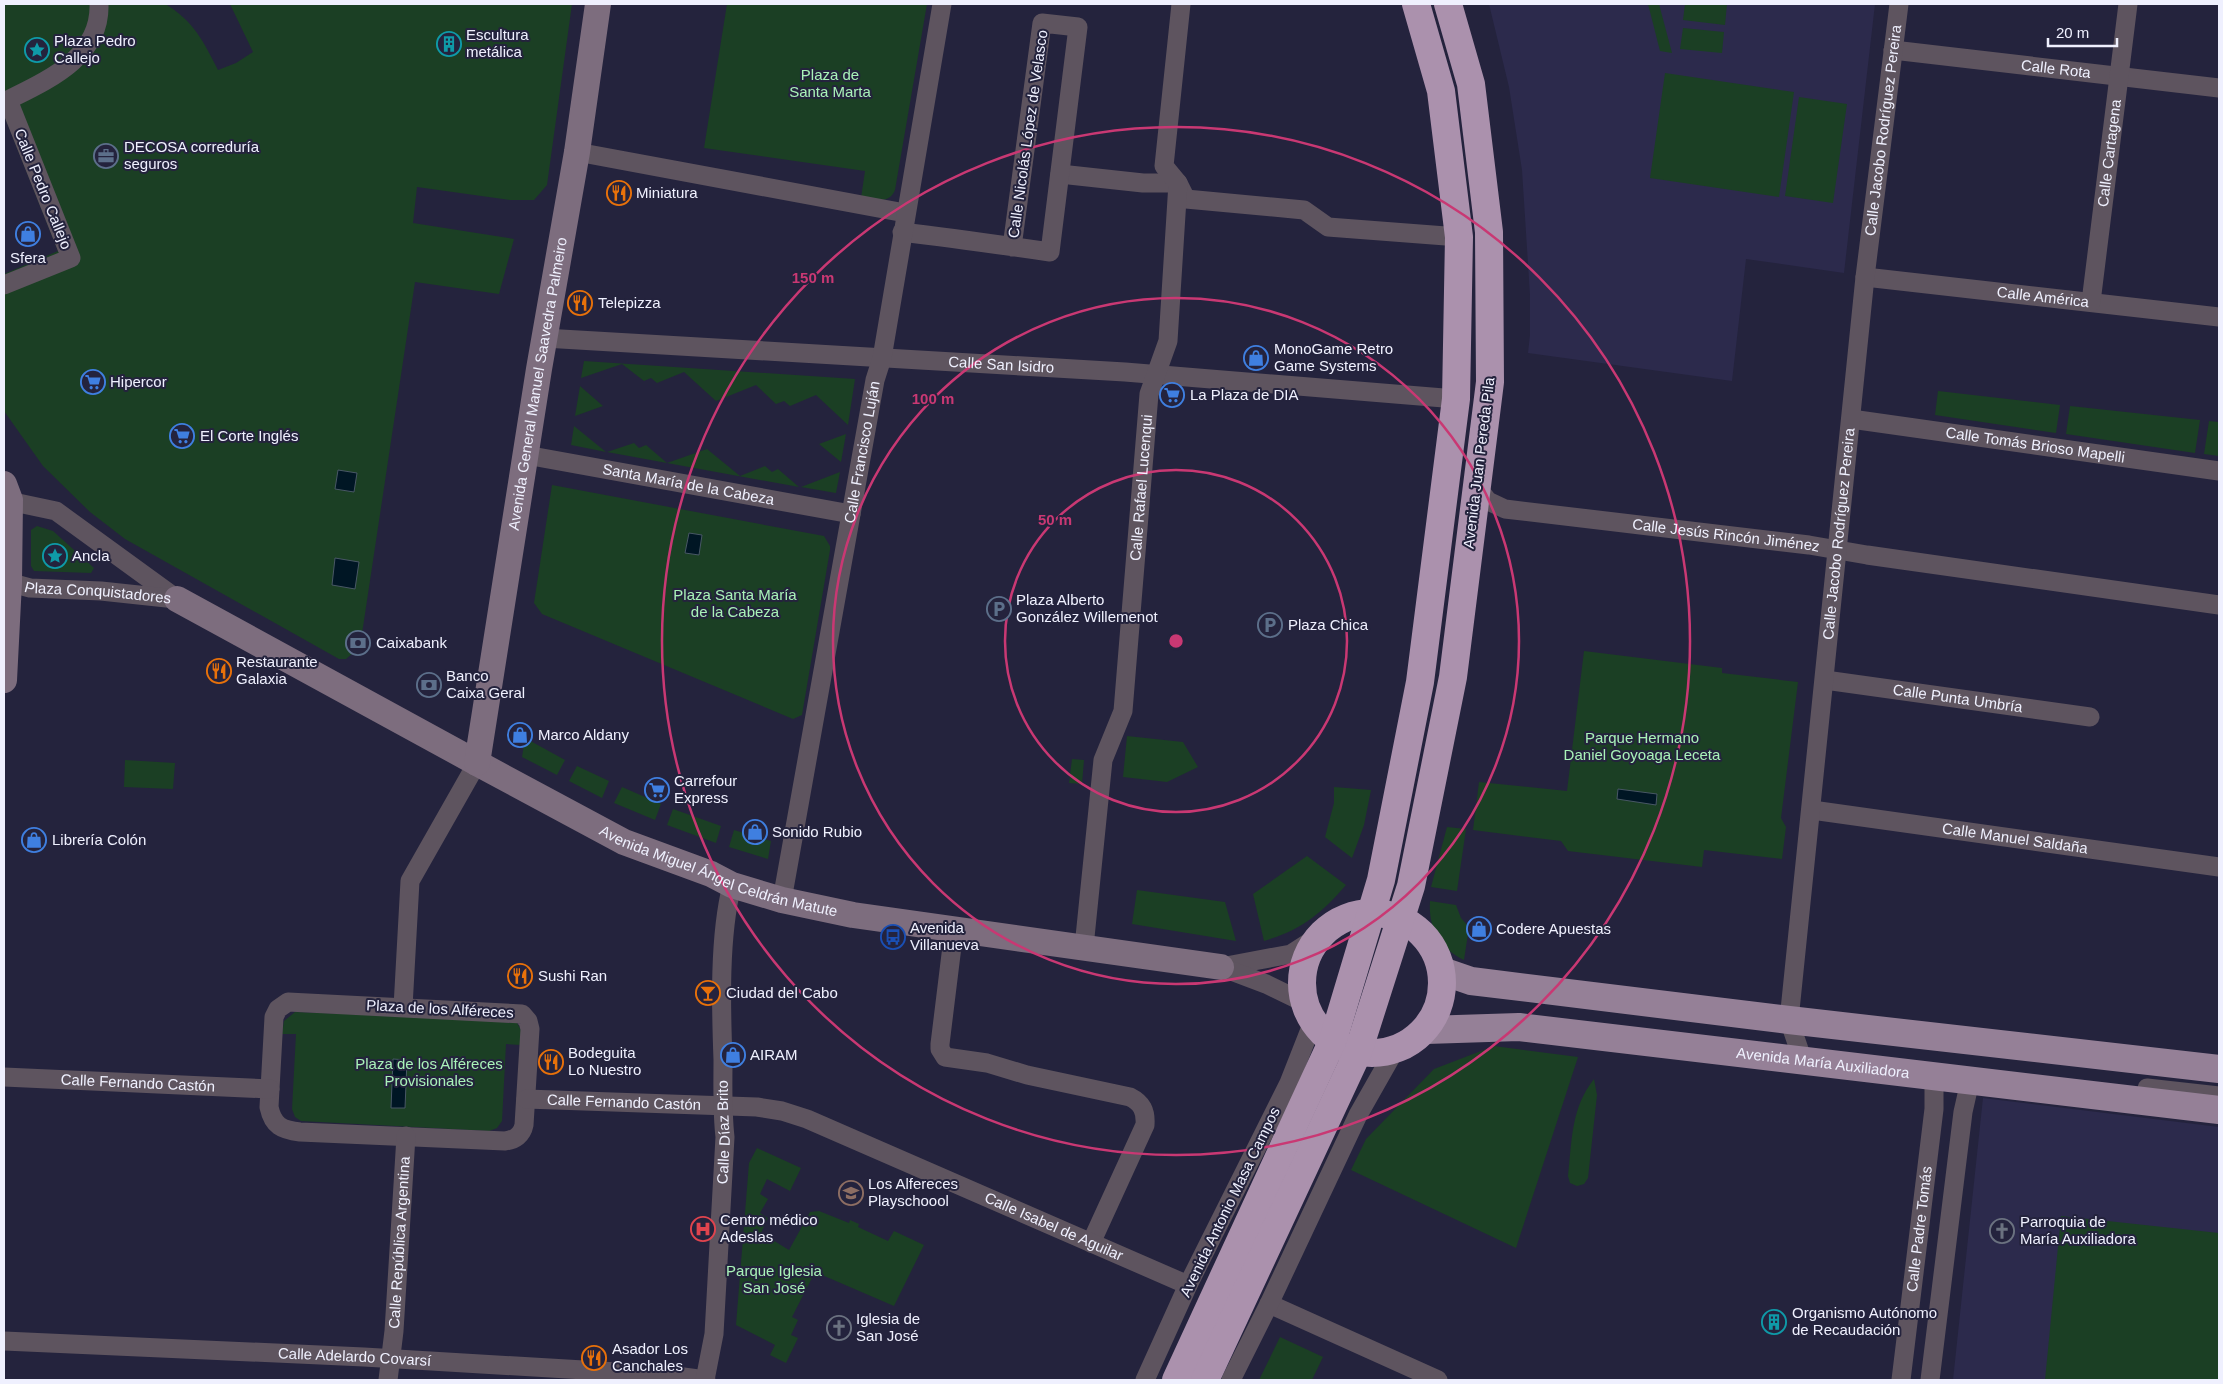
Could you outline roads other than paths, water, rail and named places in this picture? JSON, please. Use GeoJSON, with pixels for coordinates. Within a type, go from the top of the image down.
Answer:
{"type":"FeatureCollection","features":[{"type":"Feature","properties":{"kind":"highway","name":"Avenida Juan Pereda Pila"},"geometry":{"type":"LineString","coordinates":[[1316,1021],[1372,912],[1381,880],[1420,682],[1456,399],[1459,236],[1442,91],[1416,4]]}},
{"type":"Feature","properties":{"kind":"highway","name":"Avenida Juan Pereda Pila"},"geometry":{"type":"LineString","coordinates":[[1358,1052],[1411,886],[1453,677],[1490,382],[1489,232],[1471,84],[1448,4]]}},
{"type":"Feature","properties":{"kind":"highway"},"geometry":{"type":"LineString","coordinates":[[1372,912],[1401,919],[1422,933],[1435,950],[1442,971],[1439,1003],[1426,1030],[1409,1043],[1381,1053],[1358,1052],[1316,1021],[1300,980],[1302,967],[1306,956],[1322,934],[1344,919],[1372,912]]}},
{"type":"Feature","properties":{"kind":"highway","name":"Avenida Antonio Masa Campos"},"geometry":{"type":"LineString","coordinates":[[1176,1380],[1316,1021]]}},
{"type":"Feature","properties":{"kind":"highway"},"geometry":{"type":"LineString","coordinates":[[1206,1380],[1358,1052]]}},
{"type":"Feature","properties":{"kind":"main road"},"geometry":{"type":"LineString","coordinates":[[1442,971],[1471,981],[2219,1070]]}},
{"type":"Feature","properties":{"kind":"main road","name":"Avenida María Auxiliadora"},"geometry":{"type":"LineString","coordinates":[[1426,1030],[1519,1027],[2219,1110]]}},
{"type":"Feature","properties":{"kind":"street","name":"Calle Pedro Callejo"},"geometry":{"type":"LineString","coordinates":[[4,285],[71,258],[8,100],[50,79],[75,61],[100,18],[99,4]]}},
{"type":"Feature","properties":{"kind":"street","name":"Avenida General Manuel Saavedra Palmeiro"},"geometry":{"type":"LineString","coordinates":[[476,764],[544,338],[577,152],[598,4]]}},
{"type":"Feature","properties":{"kind":"street","name":"Calle Francisco Luján"},"geometry":{"type":"LineString","coordinates":[[782,900],[875,380],[882,358],[905,213],[942,4]]}},
{"type":"Feature","properties":{"kind":"street"},"geometry":{"type":"LineString","coordinates":[[1181,4],[1164,166],[1178,183],[1186,199],[1304,210],[1328,227],[1459,236]]}},
{"type":"Feature","properties":{"kind":"street","name":"Calle Jacobo Rodríguez Pereira"},"geometry":{"type":"LineString","coordinates":[[1803,1061],[1789,1020],[1812,810],[1865,277],[1899,4]]}},
{"type":"Feature","properties":{"kind":"street","name":"Calle Cartagena"},"geometry":{"type":"LineString","coordinates":[[2091,302],[2128,4]]}},
{"type":"Feature","properties":{"kind":"street","name":"Calle Nicolás López de Velasco"},"geometry":{"type":"LineString","coordinates":[[902,232],[1012,247],[1050,252],[1078,27],[1042,23],[1012,247]]}},
{"type":"Feature","properties":{"kind":"street","name":"Calle Rota"},"geometry":{"type":"LineString","coordinates":[[1893,50],[2219,88]]}},
{"type":"Feature","properties":{"kind":"street"},"geometry":{"type":"LineString","coordinates":[[577,152],[905,213]]}},
{"type":"Feature","properties":{"kind":"street"},"geometry":{"type":"LineString","coordinates":[[1060,174],[1143,183],[1178,183]]}},
{"type":"Feature","properties":{"kind":"street","name":"Calle Rafael Lucenqui"},"geometry":{"type":"LineString","coordinates":[[1084,947],[1103,760],[1123,711],[1149,394],[1154,375],[1168,341],[1178,183]]}},
{"type":"Feature","properties":{"kind":"street","name":"Calle América"},"geometry":{"type":"LineString","coordinates":[[1865,277],[2219,317]]}},
{"type":"Feature","properties":{"kind":"street","name":"Calle San Isidro"},"geometry":{"type":"LineString","coordinates":[[544,338],[1154,375],[1456,399]]}},
{"type":"Feature","properties":{"kind":"street","name":"Calle Tomás Brioso Mapelli"},"geometry":{"type":"LineString","coordinates":[[1851,418],[2219,470]]}},
{"type":"Feature","properties":{"kind":"street","name":"Santa María de la Cabeza"},"geometry":{"type":"LineString","coordinates":[[526,455],[851,514]]}},
{"type":"Feature","properties":{"kind":"street","name":"Calle Jesús Rincón Jiménez"},"geometry":{"type":"LineString","coordinates":[[1476,487],[1488,502],[1505,509],[1838,550],[2219,605]]}},
{"type":"Feature","properties":{"kind":"street","name":"Plaza Conquistadores"},"geometry":{"type":"LineString","coordinates":[[6,495],[56,511],[177,599],[101,591],[30,588],[6,582],[6,495]]}},
{"type":"Feature","properties":{"kind":"street"},"geometry":{"type":"LineString","coordinates":[[4,680],[6,582]]}},
{"type":"Feature","properties":{"kind":"street","name":"Avenida Miguel Ángel Celdrán Matute"},"geometry":{"type":"LineString","coordinates":[[177,599],[476,764],[624,842],[711,874],[732,885],[782,900],[853,915],[1221,967]]}},
{"type":"Feature","properties":{"kind":"street","name":"Calle Punta Umbría"},"geometry":{"type":"LineString","coordinates":[[1825,680],[2090,717]]}},
{"type":"Feature","properties":{"kind":"street"},"geometry":{"type":"LineString","coordinates":[[403,1007],[410,881],[476,764]]}},
{"type":"Feature","properties":{"kind":"street","name":"Calle Manuel Saldaña"},"geometry":{"type":"LineString","coordinates":[[1812,810],[2219,867]]}},
{"type":"Feature","properties":{"kind":"street","name":"Calle Díaz Brito"},"geometry":{"type":"LineString","coordinates":[[706,1380],[714,1334],[725,1137],[722,1107],[721,1010],[726,907],[732,885]]}},
{"type":"Feature","properties":{"kind":"street"},"geometry":{"type":"LineString","coordinates":[[954,930],[940,1044],[943,1055],[950,1059],[987,1064],[1130,1097],[1143,1107],[1146,1116],[1145,1125],[1091,1243]]}},
{"type":"Feature","properties":{"kind":"street"},"geometry":{"type":"LineString","coordinates":[[1221,967],[1246,961],[1273,959],[1290,954],[1322,934]]}},
{"type":"Feature","properties":{"kind":"street"},"geometry":{"type":"LineString","coordinates":[[1221,967],[1266,984],[1316,1021]]}},
{"type":"Feature","properties":{"kind":"street","name":"Plaza de los Alféreces"},"geometry":{"type":"LineString","coordinates":[[288,1002],[297,1002],[403,1007],[516,1013],[528,1020],[530,1029],[526,1099],[523,1128],[519,1135],[505,1141],[285,1131],[279,1127],[271,1114],[270,1089],[274,1017],[281,1006],[288,1002]]}},
{"type":"Feature","properties":{"kind":"street","name":"Avenida Antonio Masa Campos"},"geometry":{"type":"LineString","coordinates":[[1145,1380],[1188,1285],[1289,1083],[1316,1021]]}},
{"type":"Feature","properties":{"kind":"street"},"geometry":{"type":"LineString","coordinates":[[1231,1380],[1358,1115],[1396,1048]]}},
{"type":"Feature","properties":{"kind":"street","name":"Calle Padre Tomás"},"geometry":{"type":"LineString","coordinates":[[1901,1380],[1934,1109],[1934,1076]]}},
{"type":"Feature","properties":{"kind":"street","name":"Calle Fernando Castón"},"geometry":{"type":"LineString","coordinates":[[4,1077],[270,1089]]}},
{"type":"Feature","properties":{"kind":"street","name":"Calle Padre Tomás"},"geometry":{"type":"LineString","coordinates":[[1930,1380],[1963,1112],[1970,1081]]}},
{"type":"Feature","properties":{"kind":"street"},"geometry":{"type":"LineString","coordinates":[[2082,1094],[2099,1082],[2219,1096]]}},
{"type":"Feature","properties":{"kind":"street","name":"Calle Fernando Castón"},"geometry":{"type":"LineString","coordinates":[[526,1099],[722,1107]]}},
{"type":"Feature","properties":{"kind":"street","name":"Calle Isabel de Aguilar"},"geometry":{"type":"LineString","coordinates":[[722,1107],[757,1107],[782,1111],[807,1119],[1188,1285]]}},
{"type":"Feature","properties":{"kind":"street","name":"Calle República Argentina"},"geometry":{"type":"LineString","coordinates":[[388,1380],[394,1331],[406,1136]]}},
{"type":"Feature","properties":{"kind":"street"},"geometry":{"type":"LineString","coordinates":[[1269,1304],[1438,1380]]}},
{"type":"Feature","properties":{"kind":"street","name":"Calle Adelardo Covarsí"},"geometry":{"type":"LineString","coordinates":[[4,1341],[390,1359],[668,1375],[706,1380]]}},
{"type":"Feature","properties":{"kind":"water"},"geometry":{"type":"Polygon","coordinates":[[[338,470],[357,473],[354,492],[335,489],[338,470]]]}},
{"type":"Feature","properties":{"kind":"water"},"geometry":{"type":"Polygon","coordinates":[[[689,533],[702,535],[699,555],[685,553],[689,533]]]}},
{"type":"Feature","properties":{"kind":"water"},"geometry":{"type":"Polygon","coordinates":[[[335,558],[359,562],[355,589],[332,585],[335,558]]]}},
{"type":"Feature","properties":{"kind":"water"},"geometry":{"type":"Polygon","coordinates":[[[1618,789],[1657,794],[1656,805],[1617,799],[1618,789]]]}},
{"type":"Feature","properties":{"kind":"water"},"geometry":{"type":"Polygon","coordinates":[[[393,1059],[407,1060],[405,1108],[391,1108],[393,1059]]]}},
{"type":"Feature","properties":{"kind":"place","name":"Escultura metálica"},"geometry":{"type":"Point","coordinates":[449,44]}},
{"type":"Feature","properties":{"kind":"place","name":"Plaza Pedro Callejo"},"geometry":{"type":"Point","coordinates":[37,50]}},
{"type":"Feature","properties":{"kind":"place","name":"DECOSA correduría seguros"},"geometry":{"type":"Point","coordinates":[106,156]}},
{"type":"Feature","properties":{"kind":"place","name":"Miniatura"},"geometry":{"type":"Point","coordinates":[619,193]}},
{"type":"Feature","properties":{"kind":"place","name":"Sfera"},"geometry":{"type":"Point","coordinates":[28,234]}},
{"type":"Feature","properties":{"kind":"place","name":"Telepizza"},"geometry":{"type":"Point","coordinates":[580,303]}},
{"type":"Feature","properties":{"kind":"place","name":"MonoGame Retro Game Systems"},"geometry":{"type":"Point","coordinates":[1256,358]}},
{"type":"Feature","properties":{"kind":"place","name":"Hipercor"},"geometry":{"type":"Point","coordinates":[93,382]}},
{"type":"Feature","properties":{"kind":"place","name":"La Plaza de DIA"},"geometry":{"type":"Point","coordinates":[1172,395]}},
{"type":"Feature","properties":{"kind":"place","name":"El Corte Inglés"},"geometry":{"type":"Point","coordinates":[182,436]}},
{"type":"Feature","properties":{"kind":"place","name":"Ancla"},"geometry":{"type":"Point","coordinates":[55,556]}},
{"type":"Feature","properties":{"kind":"place","name":"Plaza Alberto González Willemenot"},"geometry":{"type":"Point","coordinates":[999,609]}},
{"type":"Feature","properties":{"kind":"place","name":"Plaza Chica"},"geometry":{"type":"Point","coordinates":[1270,625]}},
{"type":"Feature","properties":{"kind":"place","name":"Caixabank"},"geometry":{"type":"Point","coordinates":[358,643]}},
{"type":"Feature","properties":{"kind":"place","name":"Restaurante Galaxia"},"geometry":{"type":"Point","coordinates":[219,671]}},
{"type":"Feature","properties":{"kind":"place","name":"Banco Caixa Geral"},"geometry":{"type":"Point","coordinates":[429,685]}},
{"type":"Feature","properties":{"kind":"place","name":"Marco Aldany"},"geometry":{"type":"Point","coordinates":[520,735]}},
{"type":"Feature","properties":{"kind":"place","name":"Carrefour Express"},"geometry":{"type":"Point","coordinates":[657,790]}},
{"type":"Feature","properties":{"kind":"place","name":"Sonido Rubio"},"geometry":{"type":"Point","coordinates":[755,832]}},
{"type":"Feature","properties":{"kind":"place","name":"Librería Colón"},"geometry":{"type":"Point","coordinates":[34,840]}},
{"type":"Feature","properties":{"kind":"place","name":"Codere Apuestas"},"geometry":{"type":"Point","coordinates":[1479,929]}},
{"type":"Feature","properties":{"kind":"place","name":"Avenida Villanueva"},"geometry":{"type":"Point","coordinates":[893,937]}},
{"type":"Feature","properties":{"kind":"place","name":"Sushi Ran"},"geometry":{"type":"Point","coordinates":[520,976]}},
{"type":"Feature","properties":{"kind":"place","name":"Ciudad del Cabo"},"geometry":{"type":"Point","coordinates":[708,993]}},
{"type":"Feature","properties":{"kind":"place","name":"AIRAM"},"geometry":{"type":"Point","coordinates":[733,1055]}},
{"type":"Feature","properties":{"kind":"place","name":"Bodeguita Lo Nuestro"},"geometry":{"type":"Point","coordinates":[551,1062]}},
{"type":"Feature","properties":{"kind":"place","name":"Los Alfereces Playschoool"},"geometry":{"type":"Point","coordinates":[851,1193]}},
{"type":"Feature","properties":{"kind":"place","name":"Centro médico Adeslas"},"geometry":{"type":"Point","coordinates":[703,1229]}},
{"type":"Feature","properties":{"kind":"place","name":"Parroquia de María Auxiliadora"},"geometry":{"type":"Point","coordinates":[2002,1231]}},
{"type":"Feature","properties":{"kind":"place","name":"Organismo Autónomo de Recaudación"},"geometry":{"type":"Point","coordinates":[1774,1322]}},
{"type":"Feature","properties":{"kind":"place","name":"Iglesia de San José"},"geometry":{"type":"Point","coordinates":[839,1328]}},
{"type":"Feature","properties":{"kind":"place","name":"Asador Los Canchales"},"geometry":{"type":"Point","coordinates":[594,1358]}},
{"type":"Feature","properties":{"kind":"park label","name":"Plaza de Santa Marta"},"geometry":{"type":"Point","coordinates":[830,84]}},
{"type":"Feature","properties":{"kind":"park label","name":"Plaza Santa María de la Cabeza"},"geometry":{"type":"Point","coordinates":[735,604]}},
{"type":"Feature","properties":{"kind":"park label","name":"Parque Hermano Daniel Goyoaga Leceta"},"geometry":{"type":"Point","coordinates":[1642,746]}},
{"type":"Feature","properties":{"kind":"park label","name":"Plaza de los Alféreces Provisionales"},"geometry":{"type":"Point","coordinates":[429,1072]}},
{"type":"Feature","properties":{"kind":"park label","name":"Parque Iglesia San José"},"geometry":{"type":"Point","coordinates":[774,1280]}}]}
